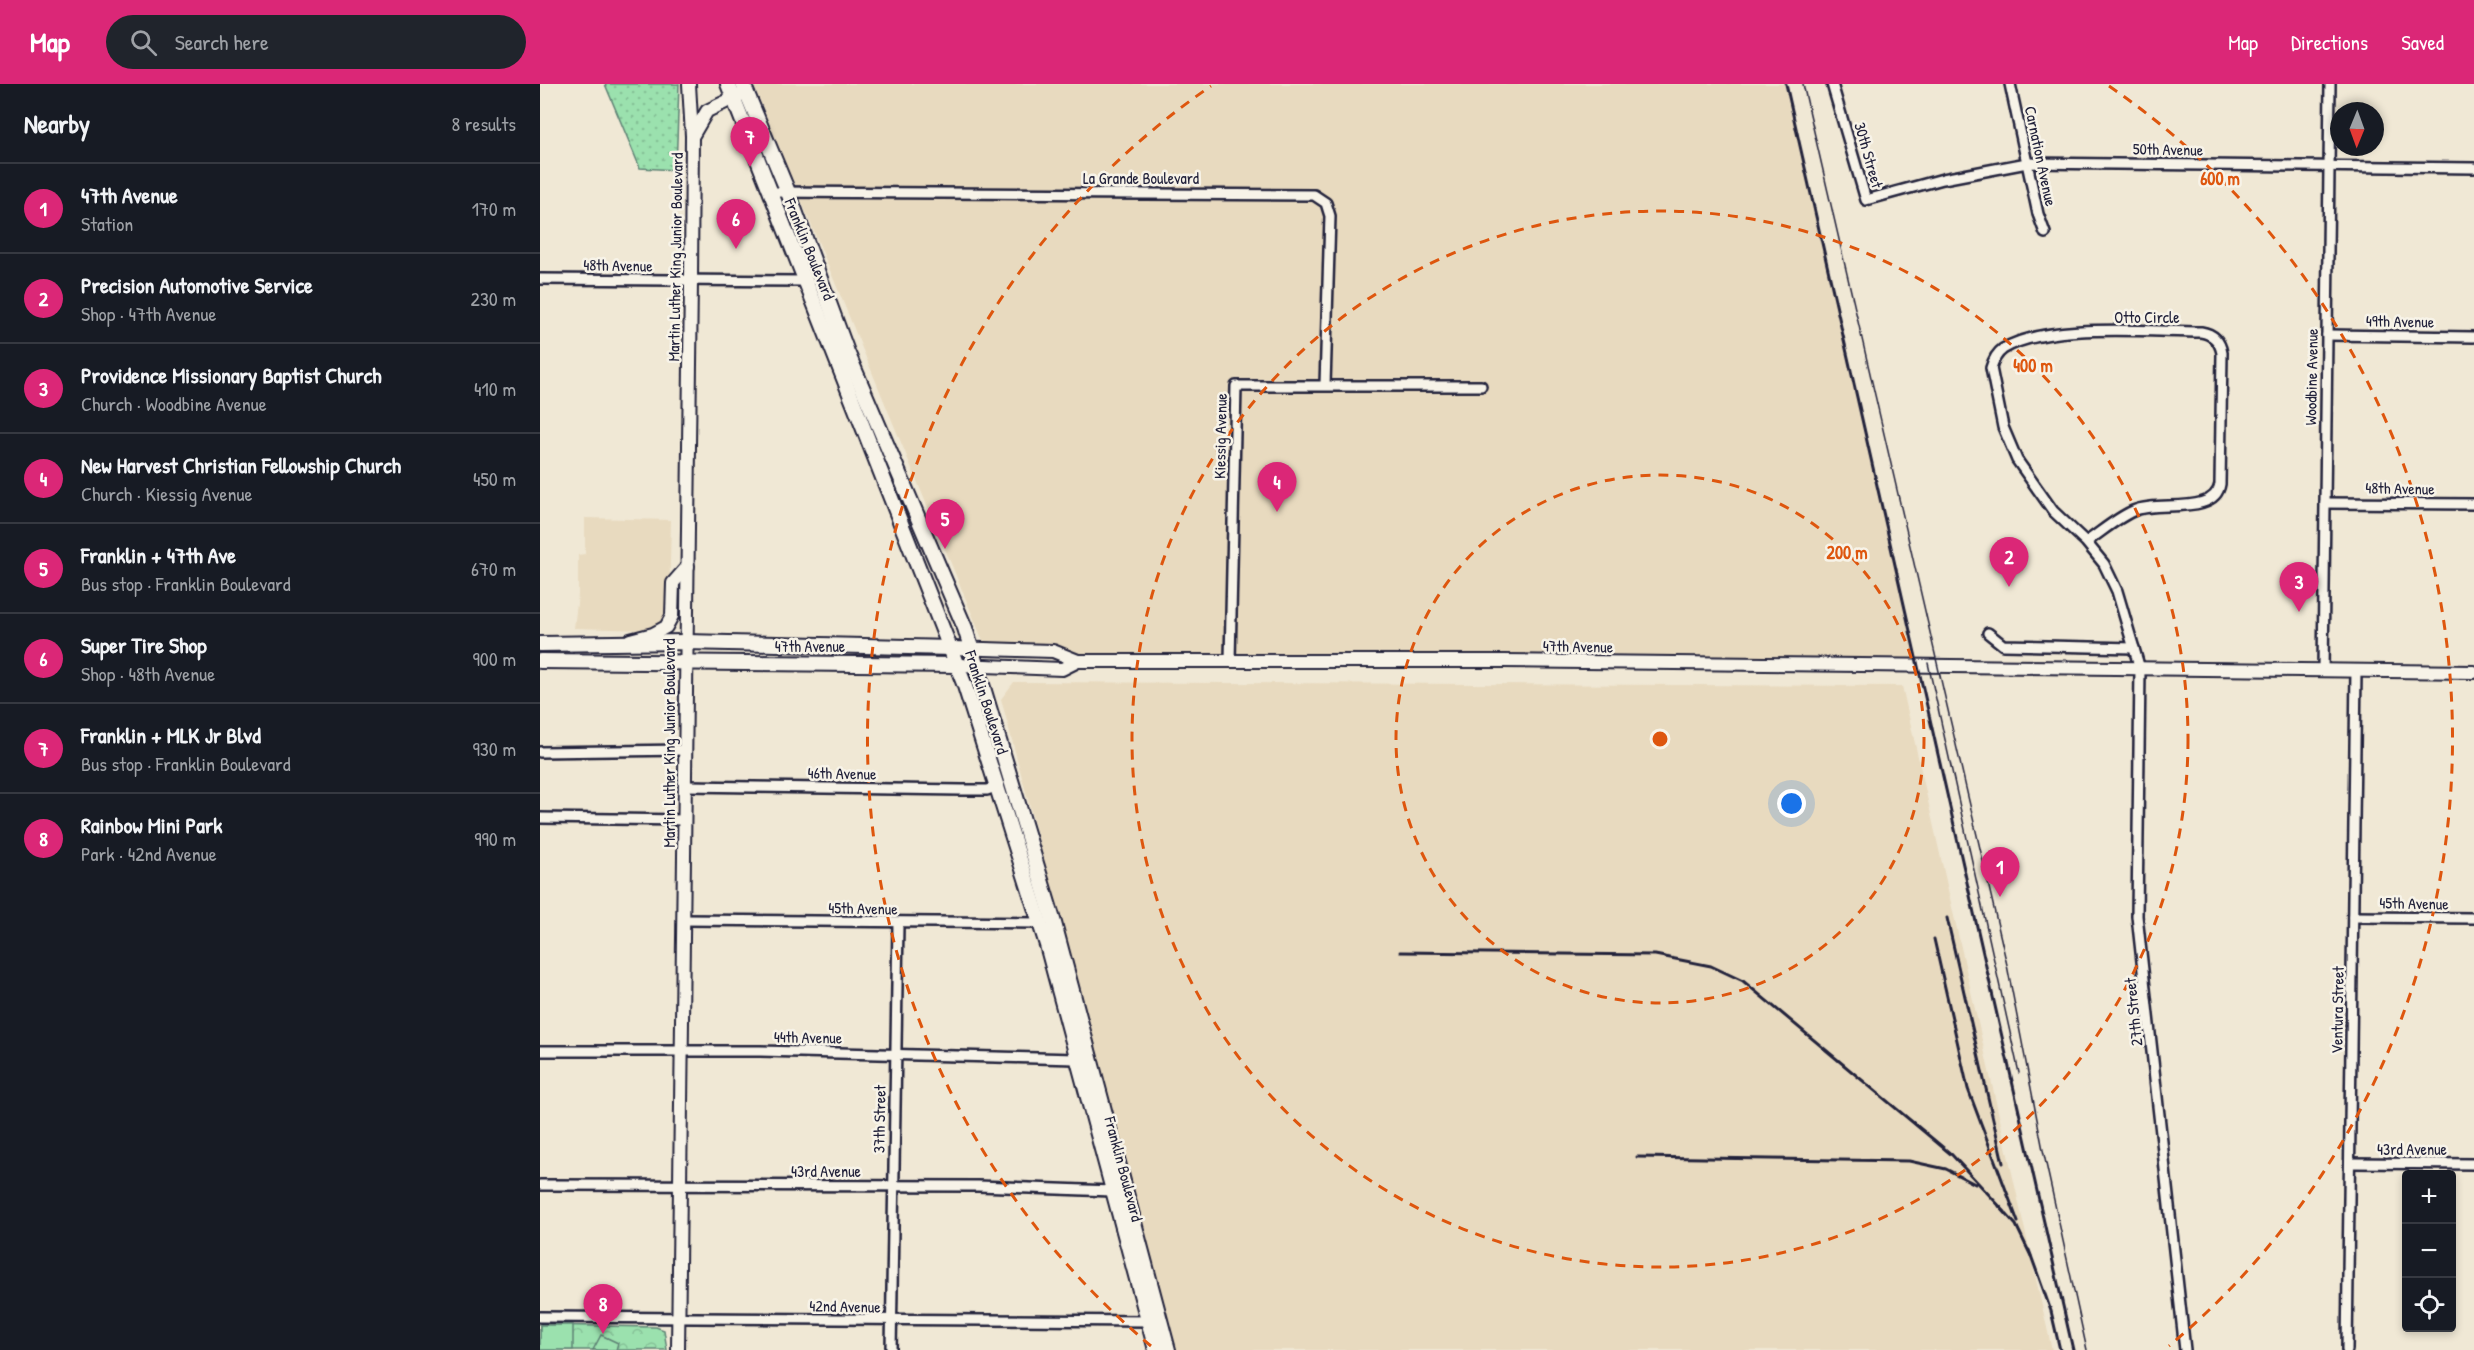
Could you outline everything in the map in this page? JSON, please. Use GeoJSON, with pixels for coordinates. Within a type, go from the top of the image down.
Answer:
{"type":"FeatureCollection","features":[{"type":"Feature","properties":{"kind":"main road","name":"Franklin Boulevard"},"geometry":{"type":"LineString","coordinates":[[728,84],[741,91],[788,192],[847,352],[965,628],[974,666],[1042,883],[1168,1350]]}},
{"type":"Feature","properties":{"kind":"main road","name":"Franklin Boulevard"},"geometry":{"type":"LineString","coordinates":[[741,91],[770,192],[952,648],[998,786],[1041,923],[1156,1350]]}},
{"type":"Feature","properties":{"kind":"main road","name":"47th Avenue"},"geometry":{"type":"LineString","coordinates":[[540,644],[686,642],[952,648]]}},
{"type":"Feature","properties":{"kind":"main road","name":"47th Avenue"},"geometry":{"type":"LineString","coordinates":[[540,661],[958,665]]}},
{"type":"Feature","properties":{"kind":"main road"},"geometry":{"type":"LineString","coordinates":[[1007,814],[1018,828],[1033,871],[1042,883],[1041,903],[1056,954],[1055,976]]}},
{"type":"Feature","properties":{"kind":"street","name":"Martin Luther King Junior Boulevard"},"geometry":{"type":"LineString","coordinates":[[678,1350],[691,282],[692,136],[689,84]]}},
{"type":"Feature","properties":{"kind":"street","name":"30th Street"},"geometry":{"type":"LineString","coordinates":[[1832,84],[1866,200]]}},
{"type":"Feature","properties":{"kind":"street","name":"Carnation Avenue"},"geometry":{"type":"LineString","coordinates":[[2010,84],[2045,233]]}},
{"type":"Feature","properties":{"kind":"street","name":"Woodbine Avenue"},"geometry":{"type":"LineString","coordinates":[[2323,671],[2330,84]]}},
{"type":"Feature","properties":{"kind":"street","name":"Martin Luther King Junior Boulevard"},"geometry":{"type":"LineString","coordinates":[[692,136],[707,111],[741,91]]}},
{"type":"Feature","properties":{"kind":"street","name":"50th Avenue"},"geometry":{"type":"LineString","coordinates":[[1866,200],[1943,179],[2027,163],[2474,168]]}},
{"type":"Feature","properties":{"kind":"street","name":"La Grande Boulevard"},"geometry":{"type":"LineString","coordinates":[[770,192],[1314,195],[1326,203],[1330,216],[1326,385]]}},
{"type":"Feature","properties":{"kind":"street","name":"48th Avenue"},"geometry":{"type":"LineString","coordinates":[[540,279],[691,282],[804,281]]}},
{"type":"Feature","properties":{"kind":"street","name":"Otto Circle"},"geometry":{"type":"LineString","coordinates":[[2086,542],[2134,510],[2167,505],[2205,504],[2217,494],[2220,484],[2222,353],[2218,343],[2211,335],[2201,332],[2057,334],[2020,342],[2003,350],[1993,360],[1991,377],[2003,427],[2017,460],[2053,512],[2086,542],[2112,578],[2140,669]]}},
{"type":"Feature","properties":{"kind":"street","name":"49th Avenue"},"geometry":{"type":"LineString","coordinates":[[2326,335],[2474,337]]}},
{"type":"Feature","properties":{"kind":"street","name":"Kiessig Avenue"},"geometry":{"type":"LineString","coordinates":[[1230,660],[1236,386],[1481,387]]}},
{"type":"Feature","properties":{"kind":"street","name":"48th Avenue"},"geometry":{"type":"LineString","coordinates":[[2325,503],[2474,504]]}},
{"type":"Feature","properties":{"kind":"street"},"geometry":{"type":"LineString","coordinates":[[617,643],[653,634],[666,627],[672,616],[673,583],[688,566]]}},
{"type":"Feature","properties":{"kind":"street"},"geometry":{"type":"LineString","coordinates":[[1988,633],[2003,645],[2134,648]]}},
{"type":"Feature","properties":{"kind":"street","name":"47th Avenue"},"geometry":{"type":"LineString","coordinates":[[952,648],[1053,651],[1078,661],[1230,660],[2474,672]]}},
{"type":"Feature","properties":{"kind":"street","name":"47th Avenue"},"geometry":{"type":"LineString","coordinates":[[958,665],[1062,669],[1078,661]]}},
{"type":"Feature","properties":{"kind":"street","name":"27th Street"},"geometry":{"type":"LineString","coordinates":[[2140,669],[2137,916],[2185,1350]]}},
{"type":"Feature","properties":{"kind":"street","name":"Ventura Street"},"geometry":{"type":"LineString","coordinates":[[2348,1350],[2356,671]]}},
{"type":"Feature","properties":{"kind":"street"},"geometry":{"type":"LineString","coordinates":[[540,752],[686,750]]}},
{"type":"Feature","properties":{"kind":"street","name":"46th Avenue"},"geometry":{"type":"LineString","coordinates":[[686,786],[987,790],[998,786]]}},
{"type":"Feature","properties":{"kind":"street"},"geometry":{"type":"LineString","coordinates":[[540,818],[685,820]]}},
{"type":"Feature","properties":{"kind":"street","name":"45th Avenue"},"geometry":{"type":"LineString","coordinates":[[2353,917],[2474,918]]}},
{"type":"Feature","properties":{"kind":"street","name":"45th Avenue"},"geometry":{"type":"LineString","coordinates":[[684,920],[898,924],[1041,923]]}},
{"type":"Feature","properties":{"kind":"street","name":"37th Street"},"geometry":{"type":"LineString","coordinates":[[891,1350],[898,924]]}},
{"type":"Feature","properties":{"kind":"street","name":"44th Avenue"},"geometry":{"type":"LineString","coordinates":[[540,1051],[895,1053],[1076,1059]]}},
{"type":"Feature","properties":{"kind":"street","name":"43rd Avenue"},"geometry":{"type":"LineString","coordinates":[[2350,1163],[2474,1164]]}},
{"type":"Feature","properties":{"kind":"street","name":"43rd Avenue"},"geometry":{"type":"LineString","coordinates":[[540,1185],[978,1186],[1112,1191]]}},
{"type":"Feature","properties":{"kind":"street","name":"42nd Avenue"},"geometry":{"type":"LineString","coordinates":[[540,1317],[1150,1321]]}},
{"type":"Feature","properties":{"kind":"shaded area"},"geometry":{"type":"Polygon","coordinates":[[[753,84],[1785,84],[1917,666],[988,653],[753,84]]]}},
{"type":"Feature","properties":{"kind":"shaded area"},"geometry":{"type":"Polygon","coordinates":[[[585,518],[671,520],[669,607],[666,618],[658,626],[647,630],[574,628],[578,595],[578,555],[585,554],[585,518]]]}},
{"type":"Feature","properties":{"kind":"shaded area"},"geometry":{"type":"Polygon","coordinates":[[[1014,682],[1902,686],[2052,1350],[1175,1350],[1001,699],[1014,682]]]}},
{"type":"Feature","properties":{"kind":"green space"},"geometry":{"type":"Polygon","coordinates":[[[605,84],[679,84],[676,170],[640,168],[605,84]]]}},
{"type":"Feature","properties":{"kind":"green space"},"geometry":{"type":"Polygon","coordinates":[[[540,1325],[656,1327],[664,1330],[667,1350],[540,1350],[540,1325]]]}},
{"type":"Feature","properties":{"kind":"green space"},"geometry":{"type":"Polygon","coordinates":[[[540,1325],[573,1325],[573,1350],[540,1350],[540,1325]]]}},
{"type":"Feature","properties":{"kind":"green space"},"geometry":{"type":"Polygon","coordinates":[[[601,1335],[618,1343],[616,1350],[593,1350],[601,1335]]]}},
{"type":"Feature","properties":{"kind":"tram line"},"geometry":{"type":"LineString","coordinates":[[1803,84],[2007,965],[2043,1150],[2087,1350]]}},
{"type":"Feature","properties":{"kind":"tram line"},"geometry":{"type":"LineString","coordinates":[[1928,663],[2019,1073]]}},
{"type":"Feature","properties":{"kind":"railway"},"geometry":{"type":"LineString","coordinates":[[1786,84],[2073,1350]]}},
{"type":"Feature","properties":{"kind":"railway"},"geometry":{"type":"LineString","coordinates":[[1947,918],[2003,1163]]}},
{"type":"Feature","properties":{"kind":"railway"},"geometry":{"type":"LineString","coordinates":[[1934,939],[1968,1089],[2018,1222]]}},
{"type":"Feature","properties":{"kind":"railway"},"geometry":{"type":"LineString","coordinates":[[1400,952],[1655,955],[1711,966],[1743,981],[1952,1155],[2005,1212]]}},
{"type":"Feature","properties":{"kind":"railway"},"geometry":{"type":"LineString","coordinates":[[1637,1157],[1909,1161],[1946,1169],[1975,1184]]}},
{"type":"Feature","properties":{"kind":"railway"},"geometry":{"type":"LineString","coordinates":[[1999,1206],[2016,1225],[2031,1256]]}},
{"type":"Feature","properties":{"kind":"railway"},"geometry":{"type":"LineString","coordinates":[[2029,1250],[2051,1311],[2060,1350]]}},
{"type":"Feature","properties":{"kind":"place","name":"Franklin + MLK Jr Blvd"},"geometry":{"type":"Point","coordinates":[750,167]}},
{"type":"Feature","properties":{"kind":"place","name":"Super Tire Shop"},"geometry":{"type":"Point","coordinates":[736,249]}},
{"type":"Feature","properties":{"kind":"place","name":"New Harvest Christian Fellowship Church"},"geometry":{"type":"Point","coordinates":[1277,512]}},
{"type":"Feature","properties":{"kind":"place","name":"Franklin + 47th Ave"},"geometry":{"type":"Point","coordinates":[945,549]}},
{"type":"Feature","properties":{"kind":"place","name":"Precision Automotive Service"},"geometry":{"type":"Point","coordinates":[2009,587]}},
{"type":"Feature","properties":{"kind":"place","name":"Providence Missionary Baptist Church"},"geometry":{"type":"Point","coordinates":[2299,612]}},
{"type":"Feature","properties":{"kind":"place","name":"47th Avenue"},"geometry":{"type":"Point","coordinates":[2000,897]}},
{"type":"Feature","properties":{"kind":"place","name":"Rainbow Mini Park"},"geometry":{"type":"Point","coordinates":[603,1334]}}]}
